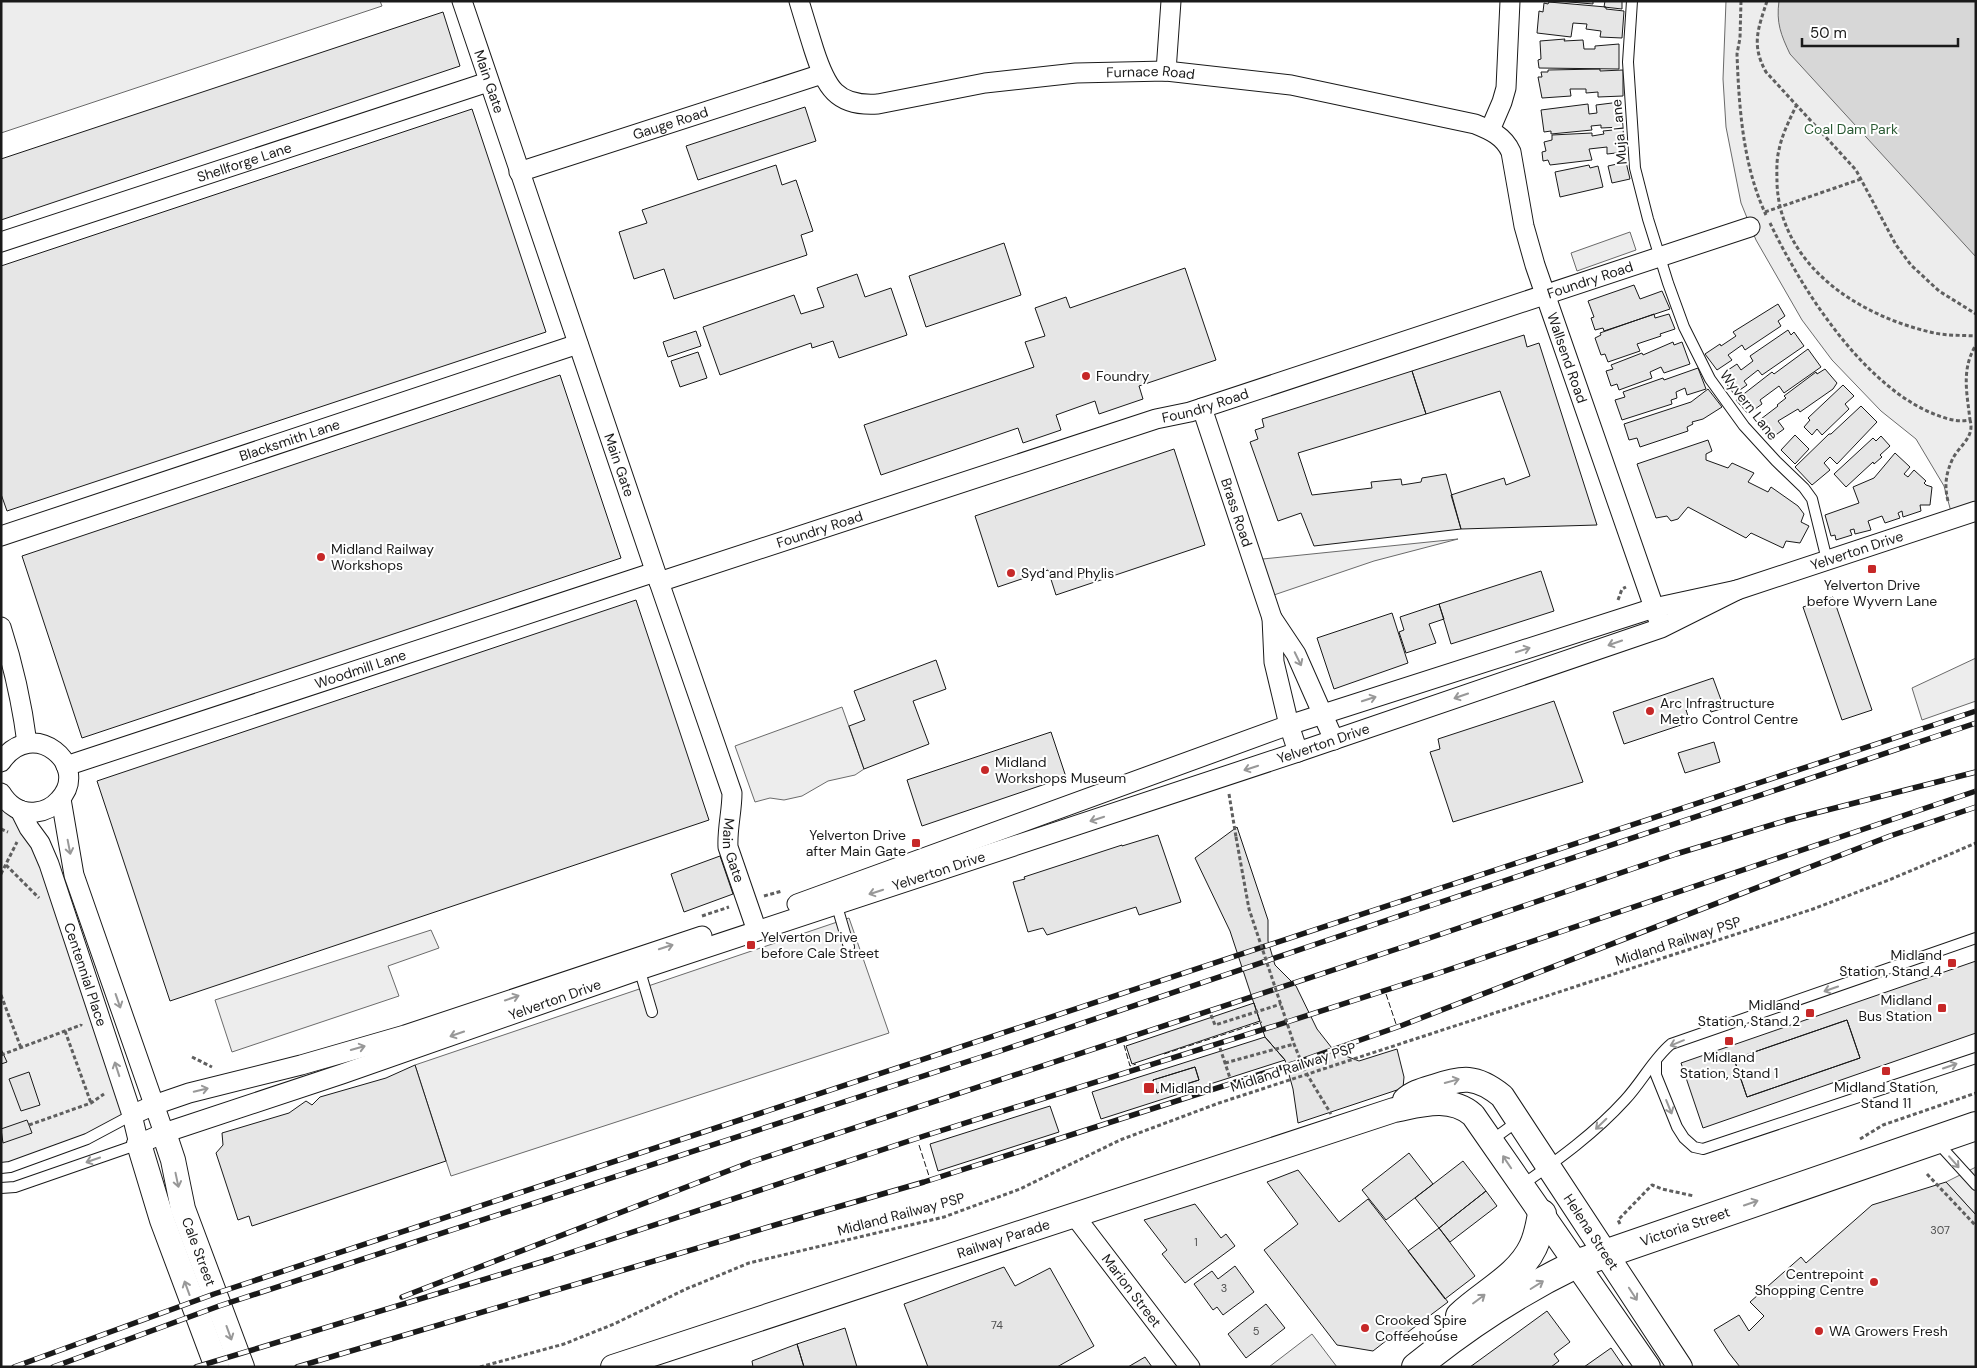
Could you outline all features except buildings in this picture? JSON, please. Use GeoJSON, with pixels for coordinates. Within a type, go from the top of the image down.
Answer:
{"type":"FeatureCollection","features":[{"type":"Feature","properties":{"kind":"highway","name":"Victoria Street"},"geometry":{"type":"LineString","coordinates":[[1416,1367],[1437,1350],[1546,1279],[1576,1264],[1976,1126]]}},
{"type":"Feature","properties":{"kind":"highway"},"geometry":{"type":"LineString","coordinates":[[1437,1350],[1456,1319],[1471,1305],[1512,1274],[1528,1257],[1537,1238],[1542,1214]]}},
{"type":"Feature","properties":{"kind":"street","name":"Main Gate"},"geometry":{"type":"LineString","coordinates":[[462,1],[488,82],[732,793],[732,806],[727,835],[728,847],[754,926]]}},
{"type":"Feature","properties":{"kind":"street","name":"Furnace Road"},"geometry":{"type":"LineString","coordinates":[[799,1],[822,74],[828,86],[838,96],[850,102],[864,105],[878,104],[986,82],[1076,73],[1166,71],[1291,85],[1475,124],[1490,130]]}},
{"type":"Feature","properties":{"kind":"street"},"geometry":{"type":"LineString","coordinates":[[1166,71],[1171,1]]}},
{"type":"Feature","properties":{"kind":"street"},"geometry":{"type":"LineString","coordinates":[[1490,130],[1506,88],[1509,2]]}},
{"type":"Feature","properties":{"kind":"street","name":"Gauge Road"},"geometry":{"type":"LineString","coordinates":[[519,172],[822,74]]}},
{"type":"Feature","properties":{"kind":"street","name":"Shellforge Lane"},"geometry":{"type":"LineString","coordinates":[[1,242],[488,82]]}},
{"type":"Feature","properties":{"kind":"street","name":"Wallsend Road"},"geometry":{"type":"LineString","coordinates":[[1490,130],[1508,144],[1511,152],[1524,226],[1535,264],[1661,628]]}},
{"type":"Feature","properties":{"kind":"street","name":"Foundry Road"},"geometry":{"type":"LineString","coordinates":[[657,577],[1156,419],[1202,408],[1750,227]]}},
{"type":"Feature","properties":{"kind":"street","name":"Blacksmith Lane"},"geometry":{"type":"LineString","coordinates":[[1,536],[578,344]]}},
{"type":"Feature","properties":{"kind":"street","name":"Brass Road"},"geometry":{"type":"LineString","coordinates":[[1202,408],[1272,618],[1296,654],[1334,740]]}},
{"type":"Feature","properties":{"kind":"street","name":"Yelverton Drive"},"geometry":{"type":"LineString","coordinates":[[132,1116],[154,1105],[189,1093],[301,1065],[754,926],[834,898],[1289,725],[1654,608],[1737,590],[1976,512]]}},
{"type":"Feature","properties":{"kind":"street","name":"Woodmill Lane"},"geometry":{"type":"LineString","coordinates":[[66,766],[657,577]]}},
{"type":"Feature","properties":{"kind":"street","name":"Yelverton Drive"},"geometry":{"type":"LineString","coordinates":[[834,898],[1226,776],[1334,740],[1661,628],[1737,590]]}},
{"type":"Feature","properties":{"kind":"street","name":"Brass Road"},"geometry":{"type":"LineString","coordinates":[[1272,618],[1274,662],[1289,725],[1298,752]]}},
{"type":"Feature","properties":{"kind":"street"},"geometry":{"type":"LineString","coordinates":[[1,627],[9,652],[27,743]]}},
{"type":"Feature","properties":{"kind":"street"},"geometry":{"type":"LineString","coordinates":[[1,762],[16,747],[27,743],[46,745],[55,750],[66,766],[68,778],[66,788],[61,799],[53,807],[42,812],[31,813],[12,809]]}},
{"type":"Feature","properties":{"kind":"street","name":"Centennial Place"},"geometry":{"type":"LineString","coordinates":[[1,793],[40,843],[49,864],[132,1116],[138,1144]]}},
{"type":"Feature","properties":{"kind":"street","name":"Centennial Place"},"geometry":{"type":"LineString","coordinates":[[61,799],[74,875],[164,1133]]}},
{"type":"Feature","properties":{"kind":"street","name":"Yelverton Drive"},"geometry":{"type":"LineString","coordinates":[[138,1144],[164,1133],[342,1074],[638,963]]}},
{"type":"Feature","properties":{"kind":"street","name":"Railway Parade"},"geometry":{"type":"LineString","coordinates":[[1394,1110],[1410,1096],[1459,1079],[1483,1083],[1502,1096]]}},
{"type":"Feature","properties":{"kind":"street","name":"Helena Street"},"geometry":{"type":"LineString","coordinates":[[1502,1096],[1680,1367]]}},
{"type":"Feature","properties":{"kind":"street","name":"Railway Parade"},"geometry":{"type":"LineString","coordinates":[[613,1367],[1394,1110],[1418,1105],[1445,1103],[1461,1107],[1473,1115],[1492,1140]]}},
{"type":"Feature","properties":{"kind":"street","name":"Cale Street"},"geometry":{"type":"LineString","coordinates":[[164,1133],[173,1160],[183,1209],[242,1367]]}},
{"type":"Feature","properties":{"kind":"street"},"geometry":{"type":"LineString","coordinates":[[1492,1140],[1648,1367]]}},
{"type":"Feature","properties":{"kind":"street","name":"Cale Street"},"geometry":{"type":"LineString","coordinates":[[138,1144],[162,1220],[217,1367]]}},
{"type":"Feature","properties":{"kind":"street","name":"Marion Street"},"geometry":{"type":"LineString","coordinates":[[1074,1215],[1190,1367]]}},
{"type":"Feature","properties":{"kind":"lane","name":"Muja Lane"},"geometry":{"type":"LineString","coordinates":[[1632,1],[1628,62],[1635,168],[1660,257]]}},
{"type":"Feature","properties":{"kind":"lane","name":"Wyvern Lane"},"geometry":{"type":"LineString","coordinates":[[1660,257],[1684,327],[1710,379],[1744,426],[1804,488],[1812,499],[1827,560]]}},
{"type":"Feature","properties":{"kind":"lane"},"geometry":{"type":"LineString","coordinates":[[834,898],[849,947]]}},
{"type":"Feature","properties":{"kind":"lane"},"geometry":{"type":"LineString","coordinates":[[1522,1184],[1579,1144],[1600,1126],[1624,1102],[1661,1053],[1671,1044],[1976,938]]}},
{"type":"Feature","properties":{"kind":"lane"},"geometry":{"type":"LineString","coordinates":[[638,963],[652,1012]]}},
{"type":"Feature","properties":{"kind":"lane"},"geometry":{"type":"LineString","coordinates":[[1656,1061],[1656,1075],[1677,1127],[1684,1138],[1694,1147],[1704,1149],[1976,1058]]}},
{"type":"Feature","properties":{"kind":"lane"},"geometry":{"type":"LineString","coordinates":[[1,1168],[10,1167],[87,1139],[132,1116]]}},
{"type":"Feature","properties":{"kind":"lane"},"geometry":{"type":"LineString","coordinates":[[1492,1140],[1518,1121]]}},
{"type":"Feature","properties":{"kind":"lane"},"geometry":{"type":"LineString","coordinates":[[1935,1140],[1975,1183]]}},
{"type":"Feature","properties":{"kind":"lane"},"geometry":{"type":"LineString","coordinates":[[1,1188],[15,1187],[138,1144]]}},
{"type":"Feature","properties":{"kind":"path"},"geometry":{"type":"LineString","coordinates":[[1741,1],[1740,38],[1737,54],[1746,153],[1754,182],[1776,236],[1809,292],[1859,358],[1899,395],[1919,407],[1940,417],[1960,422],[1970,420]]}},
{"type":"Feature","properties":{"kind":"path"},"geometry":{"type":"LineString","coordinates":[[1767,1],[1758,30],[1758,58],[1766,72],[1856,170],[1896,245],[1911,265],[1939,291],[1976,314]]}},
{"type":"Feature","properties":{"kind":"path"},"geometry":{"type":"LineString","coordinates":[[1797,104],[1778,151],[1777,167],[1780,207],[1792,239],[1806,260],[1821,278],[1859,306],[1908,326],[1932,333],[1976,336]]}},
{"type":"Feature","properties":{"kind":"path"},"geometry":{"type":"LineString","coordinates":[[1750,227],[1765,212],[1861,179]]}},
{"type":"Feature","properties":{"kind":"path"},"geometry":{"type":"LineString","coordinates":[[1948,501],[1944,486],[1953,458],[1970,435],[1965,377],[1967,365],[1976,345]]}},
{"type":"Feature","properties":{"kind":"path"},"geometry":{"type":"LineString","coordinates":[[1610,604],[1618,600],[1622,589],[1644,578]]}},
{"type":"Feature","properties":{"kind":"path"},"geometry":{"type":"LineString","coordinates":[[1226,776],[1249,909],[1294,1044],[1305,1071],[1331,1114]]}},
{"type":"Feature","properties":{"kind":"path"},"geometry":{"type":"LineString","coordinates":[[1,874],[19,837]]}},
{"type":"Feature","properties":{"kind":"path","name":"Midland Railway PSP"},"geometry":{"type":"LineString","coordinates":[[480,1367],[564,1344],[614,1324],[686,1289],[749,1263],[944,1217],[1020,1189],[1120,1140],[1219,1103],[1813,909],[1889,880],[1976,843]]}},
{"type":"Feature","properties":{"kind":"path"},"geometry":{"type":"LineString","coordinates":[[6,865],[40,900]]}},
{"type":"Feature","properties":{"kind":"path"},"geometry":{"type":"LineString","coordinates":[[1,995],[21,1048]]}},
{"type":"Feature","properties":{"kind":"path"},"geometry":{"type":"LineString","coordinates":[[1212,1015],[1215,1025],[1281,1004]]}},
{"type":"Feature","properties":{"kind":"path"},"geometry":{"type":"LineString","coordinates":[[1,1055],[81,1025]]}},
{"type":"Feature","properties":{"kind":"path"},"geometry":{"type":"LineString","coordinates":[[65,1031],[91,1103]]}},
{"type":"Feature","properties":{"kind":"path"},"geometry":{"type":"LineString","coordinates":[[1225,1063],[1294,1044]]}},
{"type":"Feature","properties":{"kind":"path"},"geometry":{"type":"LineString","coordinates":[[1220,1048],[1230,1078]]}},
{"type":"Feature","properties":{"kind":"path"},"geometry":{"type":"LineString","coordinates":[[29,1125],[91,1103],[105,1093]]}},
{"type":"Feature","properties":{"kind":"path"},"geometry":{"type":"LineString","coordinates":[[1854,1142],[1882,1125],[1976,1093]]}},
{"type":"Feature","properties":{"kind":"path"},"geometry":{"type":"LineString","coordinates":[[1927,1174],[1976,1226]]}},
{"type":"Feature","properties":{"kind":"path"},"geometry":{"type":"LineString","coordinates":[[1618,1220],[1652,1185],[1692,1196],[1700,1193]]}},
{"type":"Feature","properties":{"kind":"shaded area"},"geometry":{"type":"Polygon","coordinates":[[[1,1],[380,1],[382,6],[1,133],[1,1]]]}},
{"type":"Feature","properties":{"kind":"shaded area","name":"Coal Dam Park"},"geometry":{"type":"Polygon","coordinates":[[[1726,1],[1976,1],[1976,511],[1953,519],[1944,486],[1916,439],[1881,411],[1832,360],[1802,320],[1756,240],[1741,203],[1726,127],[1723,79],[1726,1]]]}},
{"type":"Feature","properties":{"kind":"shaded area"},"geometry":{"type":"Polygon","coordinates":[[[1779,1],[1976,1],[1976,257],[1790,54],[1780,29],[1778,16],[1779,1]]]}},
{"type":"Feature","properties":{"kind":"shaded area"},"geometry":{"type":"Polygon","coordinates":[[[1630,232],[1636,250],[1577,271],[1571,253],[1630,232]]]}},
{"type":"Feature","properties":{"kind":"shaded area"},"geometry":{"type":"Polygon","coordinates":[[[1458,539],[1374,561],[1265,598],[1253,560],[1458,539]]]}},
{"type":"Feature","properties":{"kind":"shaded area"},"geometry":{"type":"Polygon","coordinates":[[[1976,658],[1976,701],[1922,720],[1912,688],[1976,658]]]}},
{"type":"Feature","properties":{"kind":"shaded area"},"geometry":{"type":"Polygon","coordinates":[[[842,707],[864,769],[855,775],[828,781],[802,796],[784,800],[770,798],[755,802],[735,746],[842,707]]]}},
{"type":"Feature","properties":{"kind":"shaded area"},"geometry":{"type":"Polygon","coordinates":[[[1,808],[20,810],[132,1115],[95,1135],[1,1168],[1,808]]]}},
{"type":"Feature","properties":{"kind":"shaded area"},"geometry":{"type":"Polygon","coordinates":[[[849,918],[889,1033],[451,1176],[415,1065],[849,918]]]}},
{"type":"Feature","properties":{"kind":"shaded area"},"geometry":{"type":"Polygon","coordinates":[[[431,930],[439,948],[388,966],[399,996],[232,1052],[215,1000],[431,930]]]}},
{"type":"Feature","properties":{"kind":"shaded area"},"geometry":{"type":"Polygon","coordinates":[[[1976,1167],[1976,1215],[1946,1182],[1976,1167]]]}},
{"type":"Feature","properties":{"kind":"shaded area"},"geometry":{"type":"Polygon","coordinates":[[[1312,1334],[1337,1367],[1269,1367],[1312,1334]]]}},
{"type":"Feature","properties":{"kind":"railway"},"geometry":{"type":"LineString","coordinates":[[14,1367],[214,1294],[1976,711]]}},
{"type":"Feature","properties":{"kind":"railway"},"geometry":{"type":"LineString","coordinates":[[53,1367],[219,1306],[1003,1050],[1976,723]]}},
{"type":"Feature","properties":{"kind":"railway"},"geometry":{"type":"LineString","coordinates":[[402,1297],[751,1162],[1409,945],[1676,854],[1788,820],[1976,772]]}},
{"type":"Feature","properties":{"kind":"railway"},"geometry":{"type":"LineString","coordinates":[[196,1367],[548,1260],[924,1136],[1436,974],[1976,791]]}},
{"type":"Feature","properties":{"kind":"railway"},"geometry":{"type":"LineString","coordinates":[[297,1367],[924,1182],[1295,1063],[1403,1025],[1890,836],[1976,807]]}},
{"type":"Feature","properties":{"kind":"fence"},"geometry":{"type":"LineString","coordinates":[[1386,994],[1396,1024]]}},
{"type":"Feature","properties":{"kind":"fence"},"geometry":{"type":"LineString","coordinates":[[1164,1054],[1262,1022]]}},
{"type":"Feature","properties":{"kind":"fence"},"geometry":{"type":"LineString","coordinates":[[1124,1045],[1130,1066],[1136,1064]]}},
{"type":"Feature","properties":{"kind":"fence"},"geometry":{"type":"LineString","coordinates":[[919,1145],[929,1176]]}},
{"type":"Feature","properties":{"kind":"place","name":"Foundry"},"geometry":{"type":"Point","coordinates":[1086,376]}},
{"type":"Feature","properties":{"kind":"place","name":"Midland Railway Workshops"},"geometry":{"type":"Point","coordinates":[321,557]}},
{"type":"Feature","properties":{"kind":"place","name":"Yelverton Drive before Wyvern Lane"},"geometry":{"type":"Point","coordinates":[1872,569]}},
{"type":"Feature","properties":{"kind":"place","name":"Syd and Phylis"},"geometry":{"type":"Point","coordinates":[1011,573]}},
{"type":"Feature","properties":{"kind":"place","name":"Arc Infrastructure Metro Control Centre"},"geometry":{"type":"Point","coordinates":[1650,711]}},
{"type":"Feature","properties":{"kind":"place","name":"Midland Workshops Museum"},"geometry":{"type":"Point","coordinates":[985,770]}},
{"type":"Feature","properties":{"kind":"place","name":"Yelverton Drive after Main Gate"},"geometry":{"type":"Point","coordinates":[916,843]}},
{"type":"Feature","properties":{"kind":"place","name":"Yelverton Drive before Cale Street"},"geometry":{"type":"Point","coordinates":[751,945]}},
{"type":"Feature","properties":{"kind":"place","name":"Midland Station, Stand 4"},"geometry":{"type":"Point","coordinates":[1952,963]}},
{"type":"Feature","properties":{"kind":"place","name":"Midland Bus Station"},"geometry":{"type":"Point","coordinates":[1942,1008]}},
{"type":"Feature","properties":{"kind":"place","name":"Midland Station, Stand 2"},"geometry":{"type":"Point","coordinates":[1810,1013]}},
{"type":"Feature","properties":{"kind":"place","name":"Midland Station, Stand 1"},"geometry":{"type":"Point","coordinates":[1729,1041]}},
{"type":"Feature","properties":{"kind":"place","name":"Midland Station, Stand 11"},"geometry":{"type":"Point","coordinates":[1886,1071]}},
{"type":"Feature","properties":{"kind":"place","name":"Midland"},"geometry":{"type":"Point","coordinates":[1149,1088]}},
{"type":"Feature","properties":{"kind":"place","name":"Centrepoint Shopping Centre"},"geometry":{"type":"Point","coordinates":[1874,1282]}},
{"type":"Feature","properties":{"kind":"place","name":"Crooked Spire Coffeehouse"},"geometry":{"type":"Point","coordinates":[1365,1328]}},
{"type":"Feature","properties":{"kind":"place","name":"WA Growers Fresh"},"geometry":{"type":"Point","coordinates":[1819,1331]}}]}
